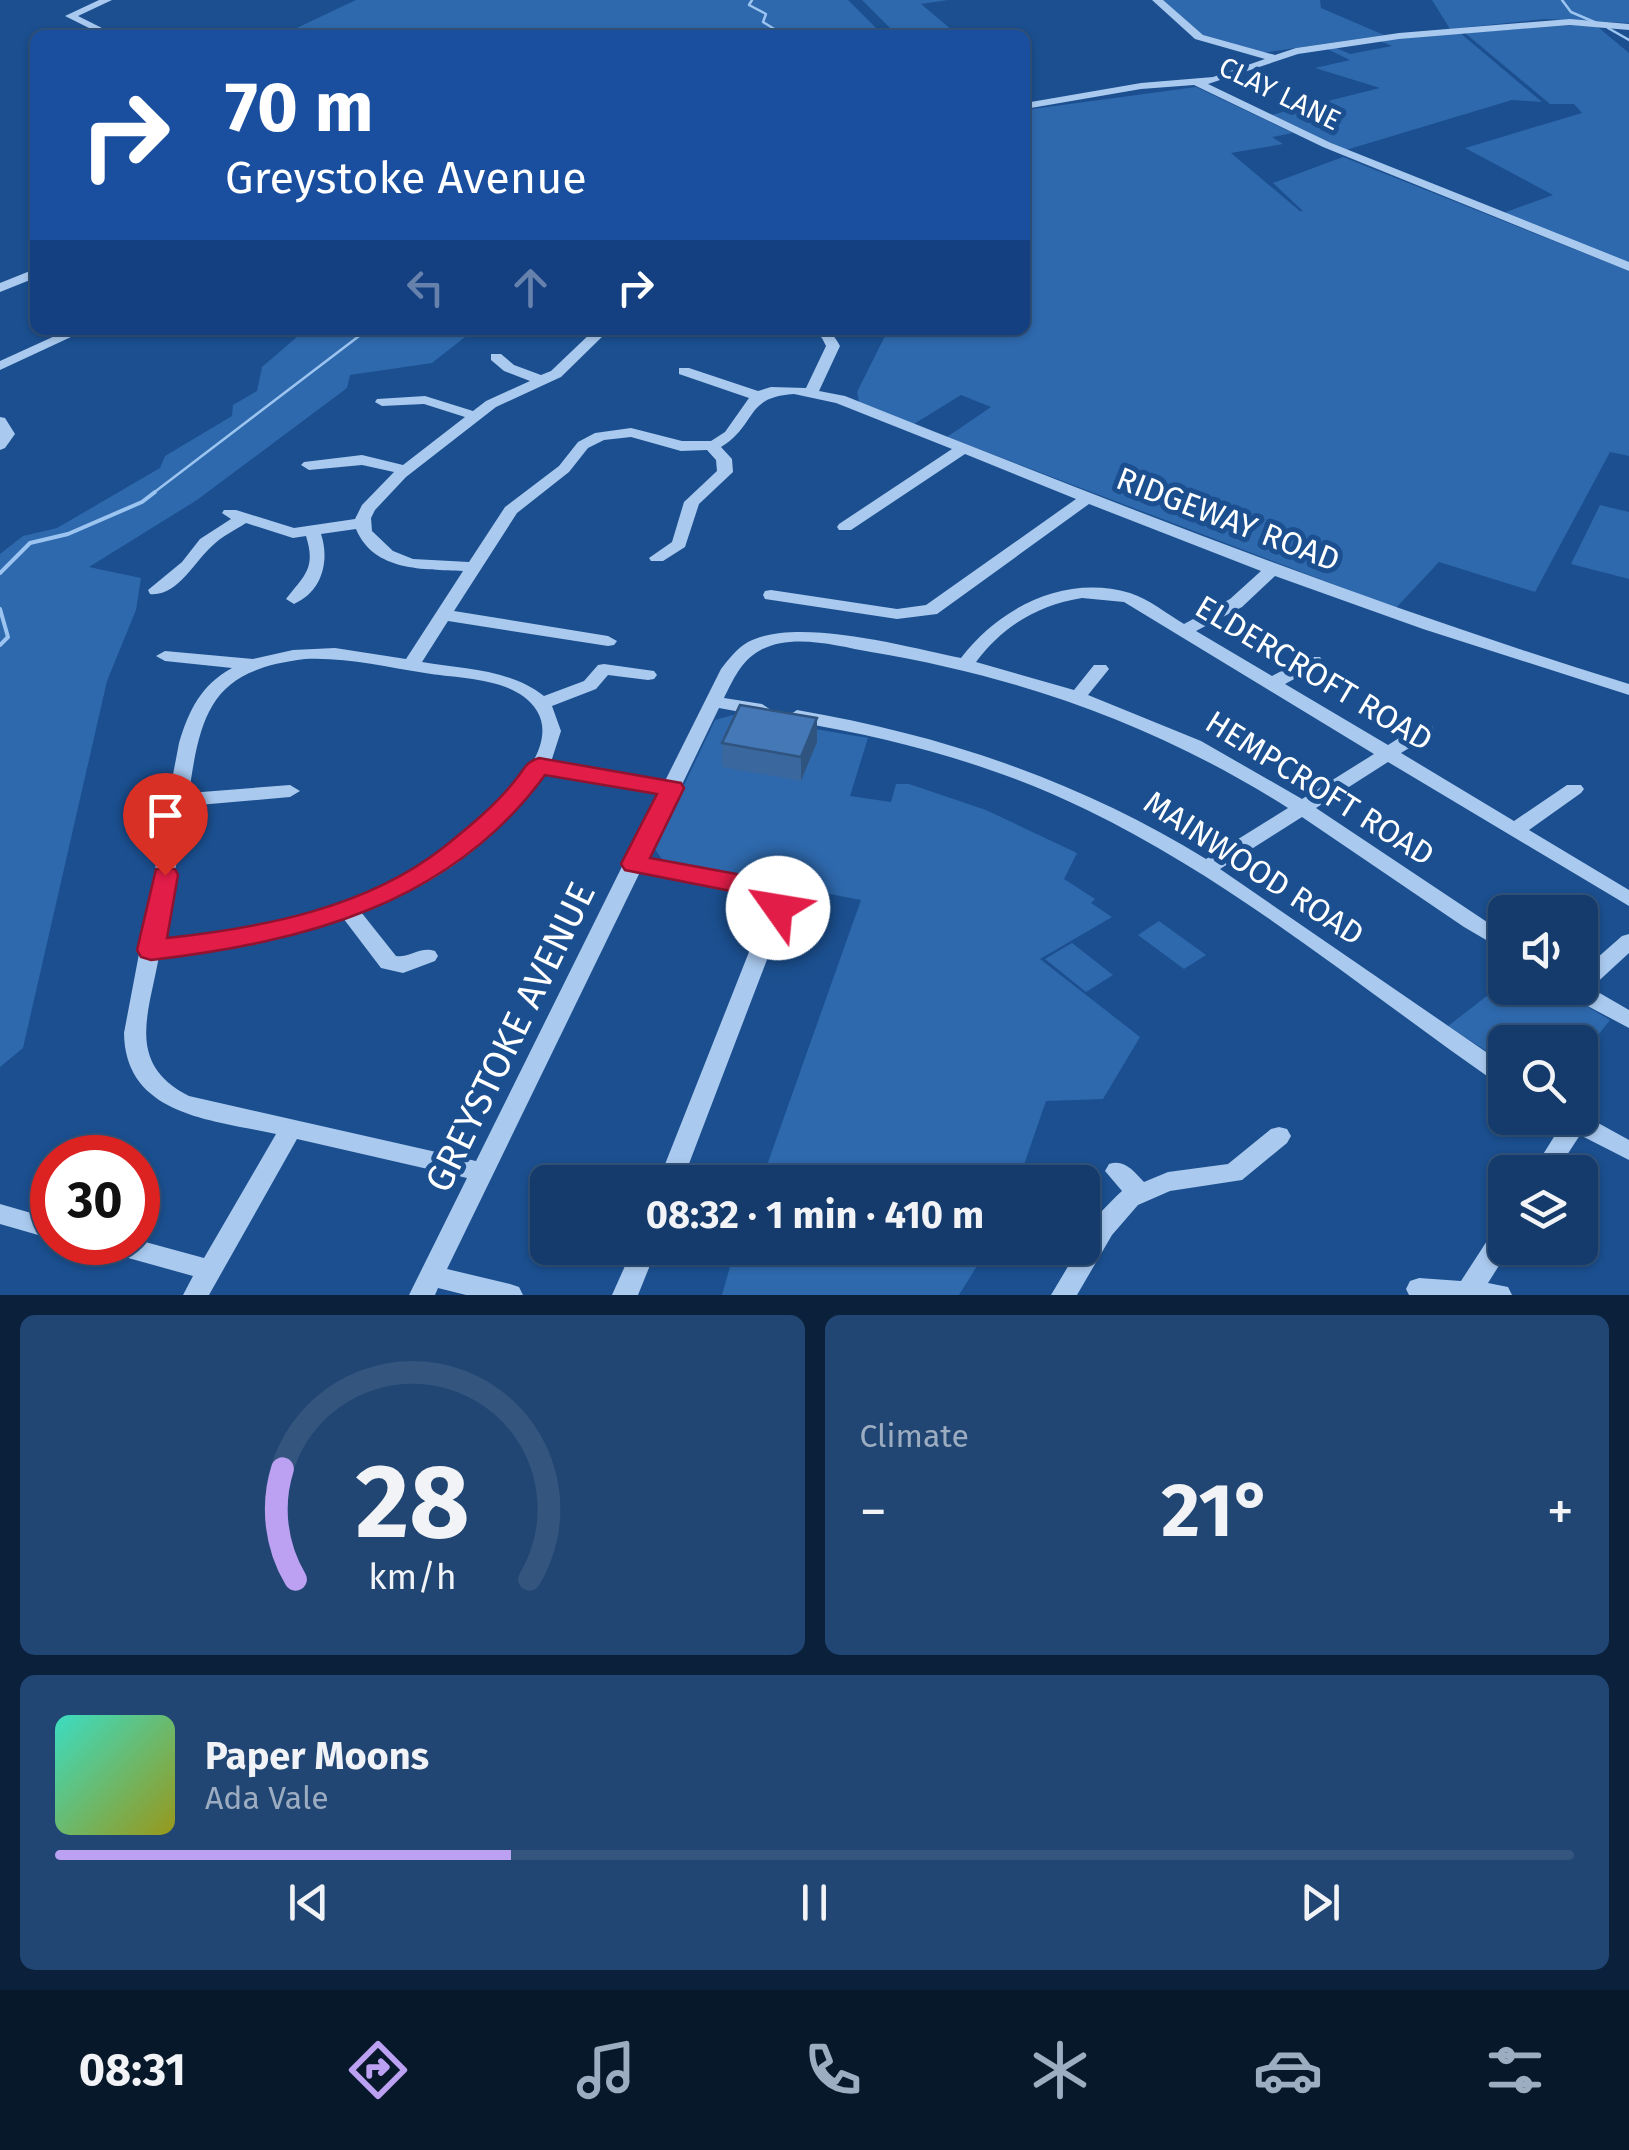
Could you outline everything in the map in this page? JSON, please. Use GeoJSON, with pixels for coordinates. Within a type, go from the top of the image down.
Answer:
{"type":"FeatureCollection","features":[{"type":"Feature","properties":{"kind":"street"},"geometry":{"type":"LineString","coordinates":[[101,30],[70,16],[78,9],[107,0]]}},
{"type":"Feature","properties":{"kind":"street"},"geometry":{"type":"LineString","coordinates":[[1157,0],[1199,37],[1274,58]]}},
{"type":"Feature","properties":{"kind":"street","name":"CLAY LANE"},"geometry":{"type":"LineString","coordinates":[[1197,82],[1227,77],[1311,48],[1399,36],[1554,22],[1629,27]]}},
{"type":"Feature","properties":{"kind":"street"},"geometry":{"type":"LineString","coordinates":[[1030,105],[1141,86],[1197,82]]}},
{"type":"Feature","properties":{"kind":"street","name":"CLAY LANE"},"geometry":{"type":"LineString","coordinates":[[1197,82],[1327,145],[1629,267]]}},
{"type":"Feature","properties":{"kind":"street"},"geometry":{"type":"LineString","coordinates":[[0,288],[30,275]]}},
{"type":"Feature","properties":{"kind":"street"},"geometry":{"type":"LineString","coordinates":[[0,366],[68,335]]}},
{"type":"Feature","properties":{"kind":"street"},"geometry":{"type":"LineString","coordinates":[[476,567],[390,560],[366,535],[362,523],[368,508],[406,470],[431,455],[490,404],[558,372],[597,335]]}},
{"type":"Feature","properties":{"kind":"street"},"geometry":{"type":"LineString","coordinates":[[682,371],[758,396],[784,390],[811,392],[833,346],[826,335]]}},
{"type":"Feature","properties":{"kind":"street"},"geometry":{"type":"LineString","coordinates":[[494,362],[543,380]]}},
{"type":"Feature","properties":{"kind":"street","name":"RIDGEWAY ROAD"},"geometry":{"type":"LineString","coordinates":[[811,392],[840,399],[1273,569],[1498,649],[1629,690]]}},
{"type":"Feature","properties":{"kind":"street"},"geometry":{"type":"LineString","coordinates":[[411,665],[517,503],[562,472],[590,440],[631,432],[686,447],[712,445],[730,435],[758,396]]}},
{"type":"Feature","properties":{"kind":"street"},"geometry":{"type":"LineString","coordinates":[[389,399],[425,400],[475,416]]}},
{"type":"Feature","properties":{"kind":"street"},"geometry":{"type":"LineString","coordinates":[[0,420],[8,434],[0,445]]}},
{"type":"Feature","properties":{"kind":"street"},"geometry":{"type":"LineString","coordinates":[[654,558],[678,544],[692,502],[726,472],[726,462],[712,445]]}},
{"type":"Feature","properties":{"kind":"street"},"geometry":{"type":"LineString","coordinates":[[845,527],[964,448]]}},
{"type":"Feature","properties":{"kind":"street"},"geometry":{"type":"LineString","coordinates":[[317,460],[368,460],[406,470]]}},
{"type":"Feature","properties":{"kind":"street"},"geometry":{"type":"LineString","coordinates":[[771,595],[886,612],[931,610],[1087,498]]}},
{"type":"Feature","properties":{"kind":"street"},"geometry":{"type":"LineString","coordinates":[[160,583],[188,565],[208,540],[236,516],[279,531],[313,532],[362,523]]}},
{"type":"Feature","properties":{"kind":"street"},"geometry":{"type":"LineString","coordinates":[[294,599],[313,586],[322,558],[313,532]]}},
{"type":"Feature","properties":{"kind":"street"},"geometry":{"type":"LineString","coordinates":[[1185,630],[1236,603],[1273,569]]}},
{"type":"Feature","properties":{"kind":"street","name":"ELDERCROFT ROAD"},"geometry":{"type":"LineString","coordinates":[[966,664],[1000,625],[1074,592],[1100,591],[1129,598],[1629,899]]}},
{"type":"Feature","properties":{"kind":"street"},"geometry":{"type":"LineString","coordinates":[[446,615],[608,640]]}},
{"type":"Feature","properties":{"kind":"street","name":"HEMPCROFT ROAD"},"geometry":{"type":"LineString","coordinates":[[714,702],[736,659],[756,644],[774,638],[817,638],[966,664],[1076,697],[1188,742],[1301,809],[1488,933]]}},
{"type":"Feature","properties":{"kind":"street"},"geometry":{"type":"LineString","coordinates":[[151,950],[259,936],[348,909],[404,884],[467,843],[510,805],[539,766],[552,730],[540,704],[527,692],[502,681],[327,653],[290,656],[257,665],[212,691],[196,718],[151,950],[134,1040],[136,1058],[146,1077],[163,1093],[190,1106],[484,1172]]}},
{"type":"Feature","properties":{"kind":"street"},"geometry":{"type":"LineString","coordinates":[[165,656],[257,665]]}},
{"type":"Feature","properties":{"kind":"street"},"geometry":{"type":"LineString","coordinates":[[208,660],[202,669],[212,691]]}},
{"type":"Feature","properties":{"kind":"street"},"geometry":{"type":"LineString","coordinates":[[1273,683],[1316,660]]}},
{"type":"Feature","properties":{"kind":"street"},"geometry":{"type":"LineString","coordinates":[[1076,697],[1101,668]]}},
{"type":"Feature","properties":{"kind":"street"},"geometry":{"type":"LineString","coordinates":[[540,704],[592,684],[604,669],[648,675]]}},
{"type":"Feature","properties":{"kind":"street","name":"GREYSTOKE AVENUE"},"geometry":{"type":"LineString","coordinates":[[427,1286],[714,702]]}},
{"type":"Feature","properties":{"kind":"street","name":"MAINWOOD ROAD"},"geometry":{"type":"LineString","coordinates":[[714,702],[855,726],[978,759],[1094,806],[1205,869],[1488,1065]]}},
{"type":"Feature","properties":{"kind":"street"},"geometry":{"type":"LineString","coordinates":[[1205,869],[1426,729]]}},
{"type":"Feature","properties":{"kind":"street"},"geometry":{"type":"LineString","coordinates":[[539,766],[672,788]]}},
{"type":"Feature","properties":{"kind":"street"},"geometry":{"type":"LineString","coordinates":[[1515,830],[1576,788]]}},
{"type":"Feature","properties":{"kind":"street"},"geometry":{"type":"LineString","coordinates":[[180,800],[290,792]]}},
{"type":"Feature","properties":{"kind":"street"},"geometry":{"type":"LineString","coordinates":[[634,864],[758,887],[779,902],[677,1165]]}},
{"type":"Feature","properties":{"kind":"street"},"geometry":{"type":"LineString","coordinates":[[348,909],[388,964],[398,966],[427,956]]}},
{"type":"Feature","properties":{"kind":"street"},"geometry":{"type":"LineString","coordinates":[[1598,969],[1629,941]]}},
{"type":"Feature","properties":{"kind":"street"},"geometry":{"type":"LineString","coordinates":[[1598,1001],[1629,1020]]}},
{"type":"Feature","properties":{"kind":"street"},"geometry":{"type":"LineString","coordinates":[[196,1295],[290,1130]]}},
{"type":"Feature","properties":{"kind":"street"},"geometry":{"type":"LineString","coordinates":[[1598,1134],[1629,1151]]}},
{"type":"Feature","properties":{"kind":"street"},"geometry":{"type":"LineString","coordinates":[[1064,1295],[1103,1228],[1119,1207],[1139,1192],[1168,1182],[1234,1173],[1266,1159],[1279,1136]]}},
{"type":"Feature","properties":{"kind":"street"},"geometry":{"type":"LineString","coordinates":[[1117,1171],[1139,1192]]}},
{"type":"Feature","properties":{"kind":"street"},"geometry":{"type":"LineString","coordinates":[[0,1214],[30,1223]]}},
{"type":"Feature","properties":{"kind":"street"},"geometry":{"type":"LineString","coordinates":[[160,1257],[210,1270]]}},
{"type":"Feature","properties":{"kind":"street"},"geometry":{"type":"LineString","coordinates":[[1469,1291],[1488,1261]]}},
{"type":"Feature","properties":{"kind":"street"},"geometry":{"type":"LineString","coordinates":[[624,1295],[637,1265]]}},
{"type":"Feature","properties":{"kind":"street"},"geometry":{"type":"LineString","coordinates":[[427,1286],[510,1295]]}},
{"type":"Feature","properties":{"kind":"street"},"geometry":{"type":"LineString","coordinates":[[1419,1289],[1499,1295]]}},
{"type":"Feature","properties":{"kind":"shaded area"},"geometry":{"type":"Polygon","coordinates":[[[356,0],[848,0],[878,30],[292,30],[356,0]]]}},
{"type":"Feature","properties":{"kind":"shaded area"},"geometry":{"type":"Polygon","coordinates":[[[862,0],[948,0],[921,4],[952,30],[892,30],[862,0]]]}},
{"type":"Feature","properties":{"kind":"shaded area"},"geometry":{"type":"Polygon","coordinates":[[[1161,0],[1320,0],[1321,8],[1384,35],[1261,53],[1205,37],[1161,0]]]}},
{"type":"Feature","properties":{"kind":"shaded area"},"geometry":{"type":"Polygon","coordinates":[[[1432,0],[1629,0],[1629,23],[1545,19],[1450,29],[1432,0]]]}},
{"type":"Feature","properties":{"kind":"shaded area"},"geometry":{"type":"Polygon","coordinates":[[[1574,25],[1598,27],[1629,53],[1629,264],[1503,213],[1553,195],[1465,148],[1582,113],[1574,104],[1550,104],[1465,33],[1574,25]]]}},
{"type":"Feature","properties":{"kind":"shaded area"},"geometry":{"type":"Polygon","coordinates":[[[1459,32],[1542,102],[1512,100],[1346,150],[1271,115],[1380,88],[1315,68],[1350,60],[1327,49],[1334,47],[1350,54],[1392,46],[1380,41],[1459,32]]]}},
{"type":"Feature","properties":{"kind":"shaded area"},"geometry":{"type":"Polygon","coordinates":[[[1196,87],[1293,133],[1272,137],[1283,144],[1231,153],[1300,211],[1273,183],[1343,157],[1629,271],[1629,456],[1610,452],[1535,592],[1439,562],[1396,608],[947,437],[991,407],[961,395],[914,424],[859,402],[857,392],[886,335],[1030,335],[1030,109],[1196,87]]]}},
{"type":"Feature","properties":{"kind":"shaded area"},"geometry":{"type":"Polygon","coordinates":[[[299,335],[468,335],[432,363],[350,375],[347,388],[197,500],[89,567],[141,578],[136,610],[107,681],[23,1048],[0,1067],[0,554],[23,536],[57,528],[160,468],[165,456],[232,416],[233,405],[257,391],[262,367],[299,335]]]}},
{"type":"Feature","properties":{"kind":"shaded area"},"geometry":{"type":"Polygon","coordinates":[[[1600,505],[1629,512],[1629,579],[1571,564],[1600,505]]]}},
{"type":"Feature","properties":{"kind":"shaded area"},"geometry":{"type":"Polygon","coordinates":[[[733,715],[868,738],[850,796],[891,802],[896,784],[909,784],[986,810],[1077,853],[1064,879],[1095,899],[1091,903],[1112,917],[1040,959],[1140,1037],[1103,1099],[1046,1101],[1024,1165],[767,1165],[861,900],[664,862],[654,848],[715,720],[733,715]]]}},
{"type":"Feature","properties":{"kind":"shaded area"},"geometry":{"type":"Polygon","coordinates":[[[1159,921],[1206,955],[1184,969],[1138,935],[1159,921]]]}},
{"type":"Feature","properties":{"kind":"shaded area"},"geometry":{"type":"Polygon","coordinates":[[[1072,943],[1113,975],[1086,992],[1045,959],[1072,943]]]}},
{"type":"Feature","properties":{"kind":"shaded area"},"geometry":{"type":"Polygon","coordinates":[[[1488,995],[1488,1005],[1585,1005],[1610,1020],[1598,1035],[1598,1025],[1488,1025],[1488,1052],[1448,1026],[1488,995]]]}},
{"type":"Feature","properties":{"kind":"shaded area"},"geometry":{"type":"Polygon","coordinates":[[[730,1265],[978,1265],[959,1295],[722,1295],[730,1265]]]}},
{"type":"Feature","properties":{"kind":"building"},"geometry":{"type":"Polygon","coordinates":[[[740,705],[817,718],[801,757],[722,743],[740,705]]]}},
{"type":"Feature","properties":{"kind":"waterway"},"geometry":{"type":"LineString","coordinates":[[752,0],[749,5],[766,14],[763,22],[776,30]]}},
{"type":"Feature","properties":{"kind":"waterway"},"geometry":{"type":"LineString","coordinates":[[1562,0],[1571,12],[1599,24]]}},
{"type":"Feature","properties":{"kind":"waterway"},"geometry":{"type":"LineString","coordinates":[[1608,28],[1629,40]]}},
{"type":"Feature","properties":{"kind":"waterway"},"geometry":{"type":"LineString","coordinates":[[152,494],[360,335]]}},
{"type":"Feature","properties":{"kind":"waterway"},"geometry":{"type":"LineString","coordinates":[[0,573],[30,543],[68,534],[142,502],[155,492]]}},
{"type":"Feature","properties":{"kind":"waterway"},"geometry":{"type":"LineString","coordinates":[[0,609],[8,637],[0,645]]}},
{"type":"Feature","properties":{"kind":"route"},"geometry":{"type":"LineString","coordinates":[[165,875],[151,950],[236,940],[298,926],[387,892],[431,869],[486,828],[510,805],[539,766],[672,788],[634,864],[758,887],[777,898],[778,908]]}}]}
